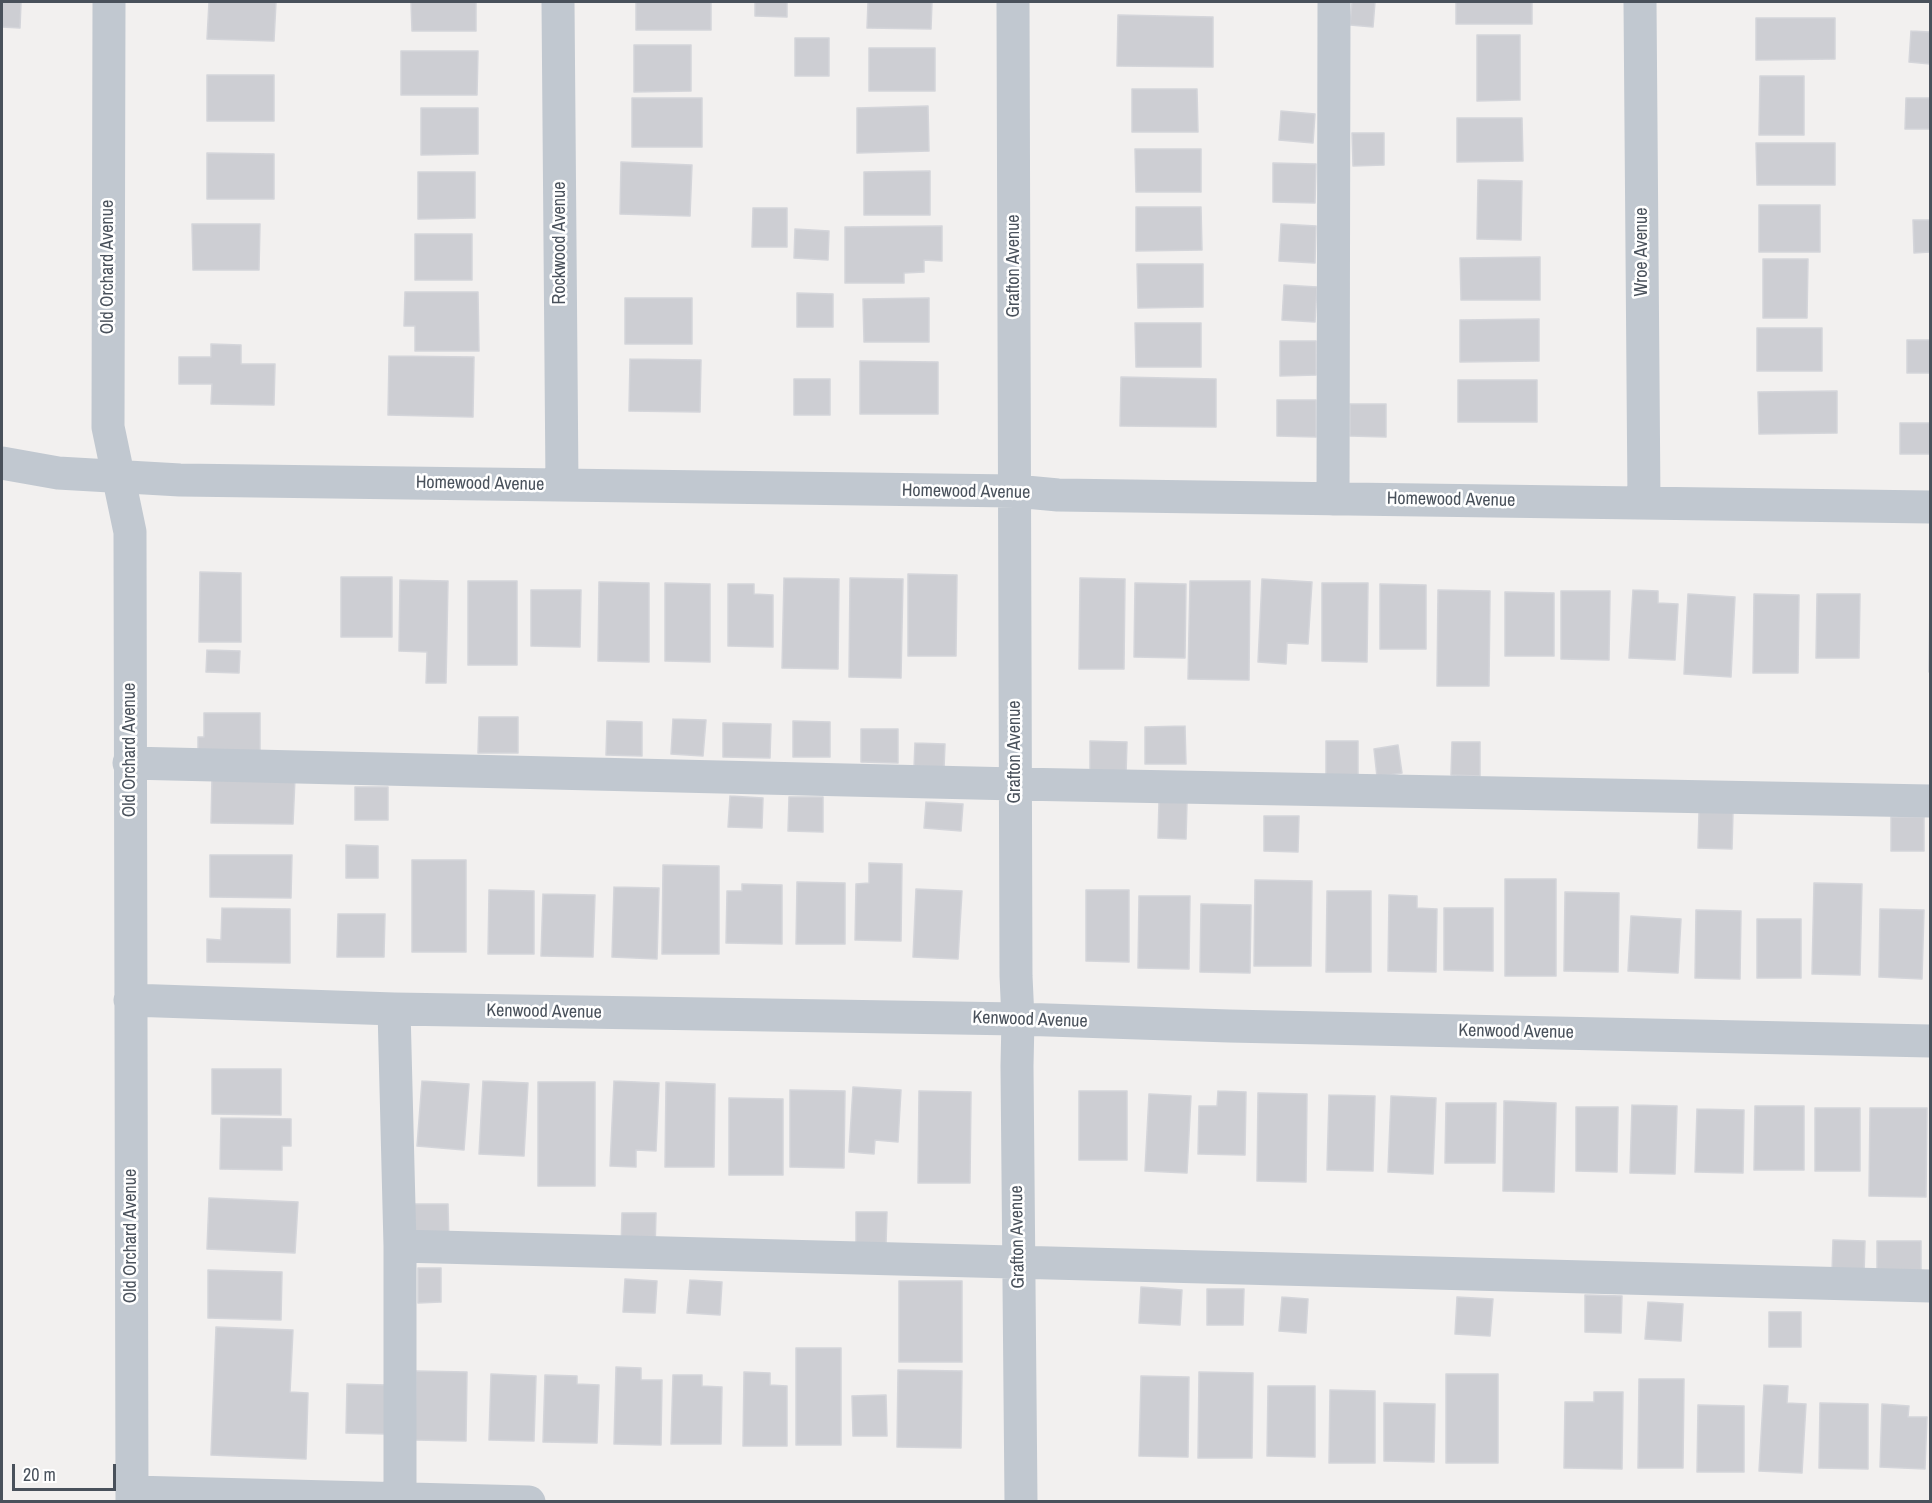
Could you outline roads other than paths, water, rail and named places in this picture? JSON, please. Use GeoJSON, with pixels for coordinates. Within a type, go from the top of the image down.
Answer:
{"type":"FeatureCollection","features":[{"type":"Feature","properties":{"kind":"street","name":"Old Orchard Avenue"},"geometry":{"type":"LineString","coordinates":[[109,2],[108,427],[130,532],[132,1497]]}},
{"type":"Feature","properties":{"kind":"street","name":"Rockwood Avenue"},"geometry":{"type":"LineString","coordinates":[[558,2],[562,485]]}},
{"type":"Feature","properties":{"kind":"street","name":"Grafton Avenue"},"geometry":{"type":"LineString","coordinates":[[1013,2],[1021,1502]]}},
{"type":"Feature","properties":{"kind":"street"},"geometry":{"type":"LineString","coordinates":[[1333,498],[1334,2]]}},
{"type":"Feature","properties":{"kind":"street","name":"Wroe Avenue"},"geometry":{"type":"LineString","coordinates":[[1640,2],[1644,503]]}},
{"type":"Feature","properties":{"kind":"street","name":"Homewood Avenue"},"geometry":{"type":"LineString","coordinates":[[2,464],[58,473],[180,480],[1015,491],[1058,495],[1930,507]]}},
{"type":"Feature","properties":{"kind":"street"},"geometry":{"type":"LineString","coordinates":[[129,763],[1016,784],[1930,801]]}},
{"type":"Feature","properties":{"kind":"street","name":"Kenwood Avenue"},"geometry":{"type":"LineString","coordinates":[[130,1000],[394,1010],[1018,1019],[1253,1027],[1930,1041]]}},
{"type":"Feature","properties":{"kind":"street"},"geometry":{"type":"LineString","coordinates":[[394,1010],[400,1246],[400,1500]]}},
{"type":"Feature","properties":{"kind":"street"},"geometry":{"type":"LineString","coordinates":[[400,1246],[1930,1286]]}},
{"type":"Feature","properties":{"kind":"street"},"geometry":{"type":"LineString","coordinates":[[132,1497],[529,1502]]}}]}
